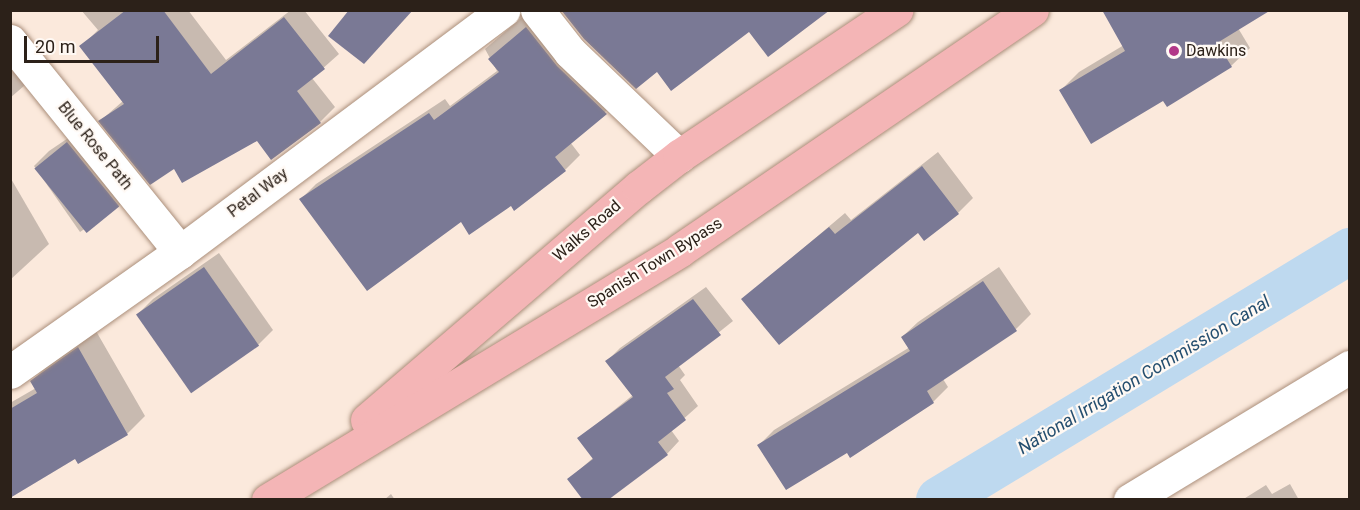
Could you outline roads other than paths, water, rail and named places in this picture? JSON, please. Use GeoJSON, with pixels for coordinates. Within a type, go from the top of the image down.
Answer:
{"type":"FeatureCollection","features":[{"type":"Feature","properties":{"kind":"main road","name":"Walks Road"},"geometry":{"type":"LineString","coordinates":[[298,479],[639,187],[679,156],[896,10]]}},
{"type":"Feature","properties":{"kind":"main road","name":"Spanish Town Bypass"},"geometry":{"type":"LineString","coordinates":[[268,500],[298,479],[680,250],[1032,10]]}},
{"type":"Feature","properties":{"kind":"street","name":"Petal Way"},"geometry":{"type":"LineString","coordinates":[[10,372],[180,252],[503,10]]}},
{"type":"Feature","properties":{"kind":"street"},"geometry":{"type":"LineString","coordinates":[[537,10],[570,52],[679,156]]}},
{"type":"Feature","properties":{"kind":"street","name":"Blue Rose Path"},"geometry":{"type":"LineString","coordinates":[[10,41],[180,252]]}},
{"type":"Feature","properties":{"kind":"street"},"geometry":{"type":"LineString","coordinates":[[1130,500],[1350,367]]}},
{"type":"Feature","properties":{"kind":"waterway","name":"National Irrigation Commission Canal"},"geometry":{"type":"LineString","coordinates":[[939,500],[1350,251]]}},
{"type":"Feature","properties":{"kind":"place","name":"Dawkins"},"geometry":{"type":"Point","coordinates":[1174,51]}}]}
